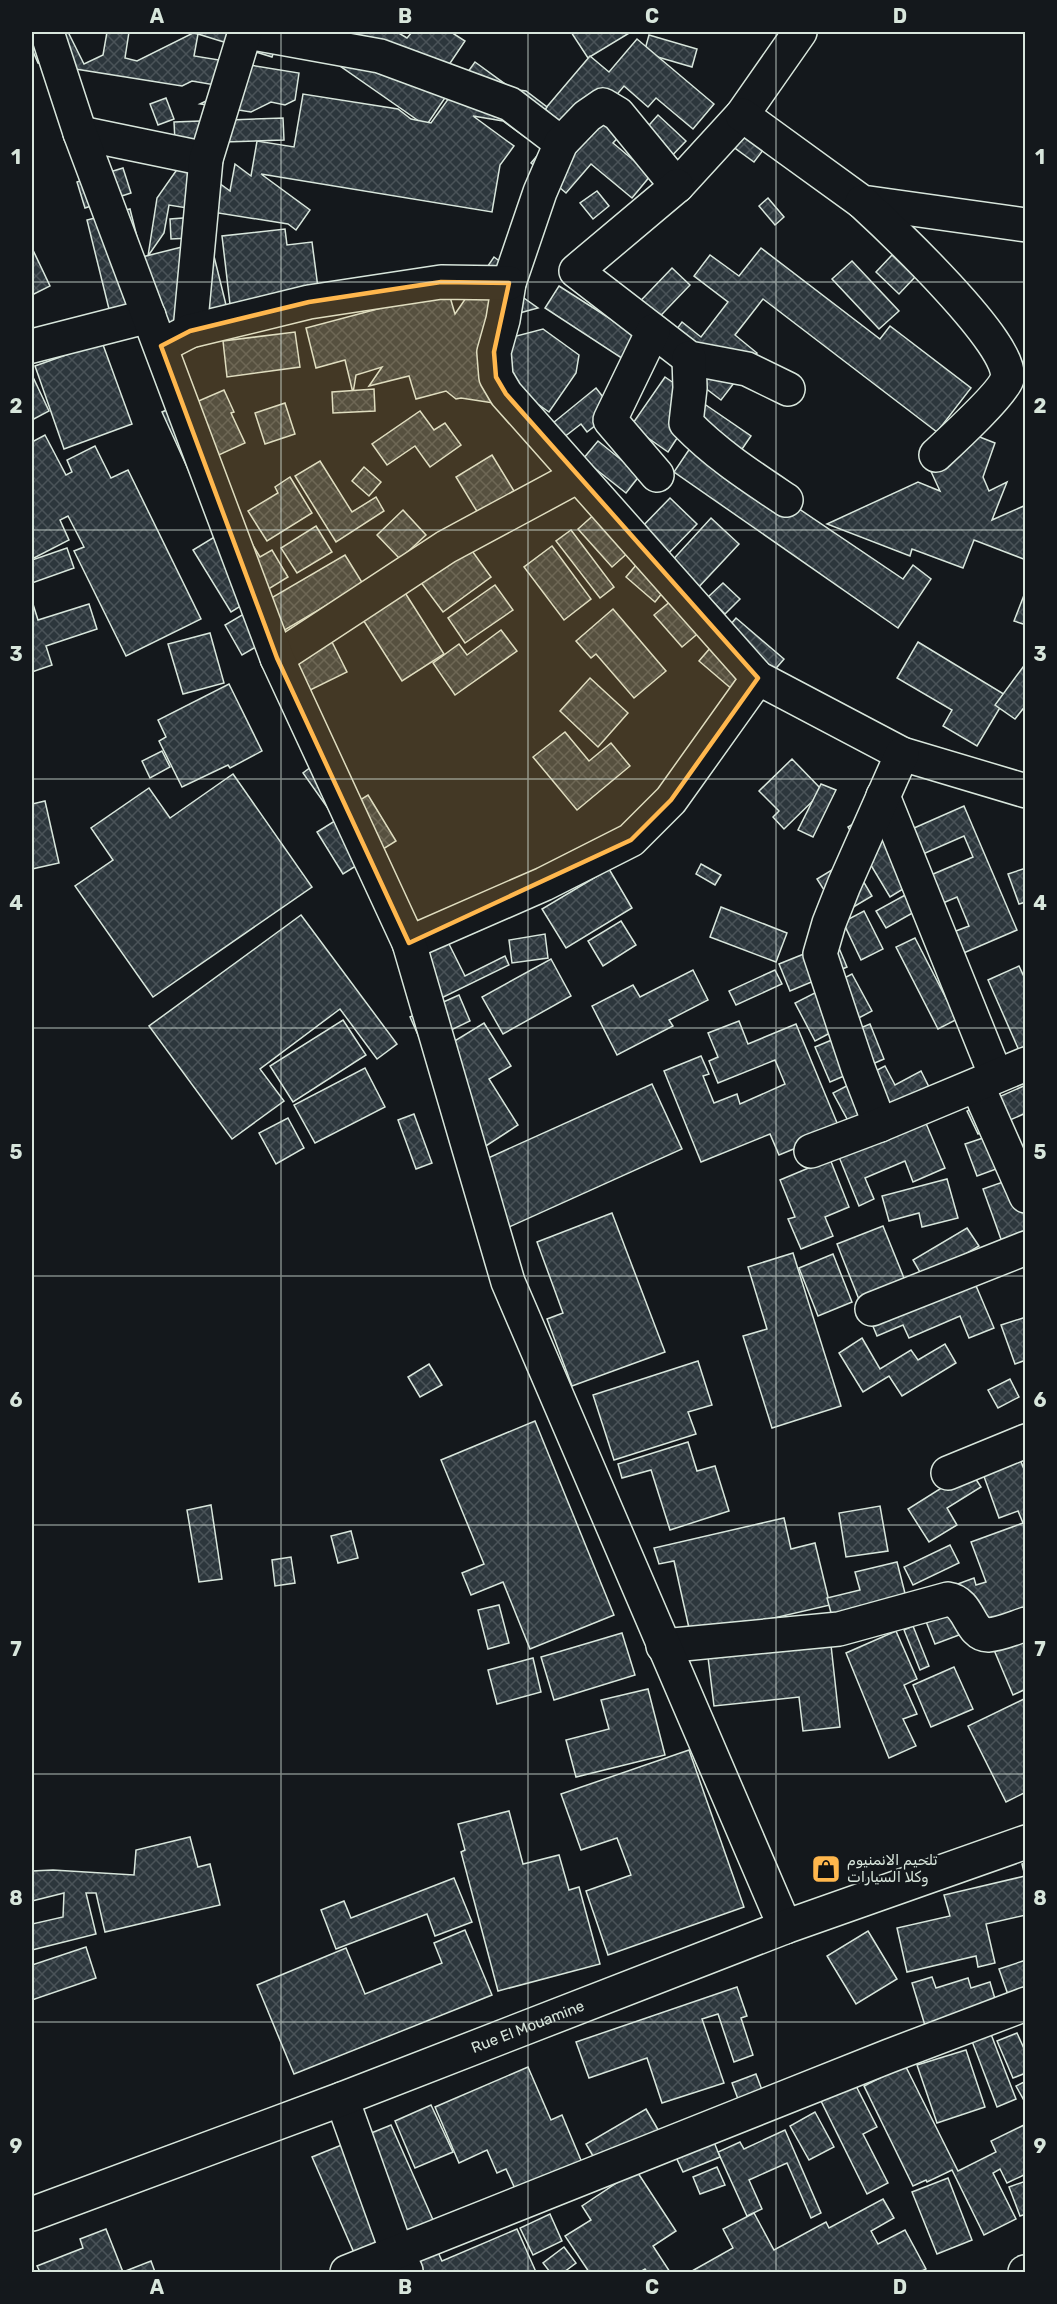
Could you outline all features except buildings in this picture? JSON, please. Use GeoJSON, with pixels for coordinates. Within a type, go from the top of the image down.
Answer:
{"type":"FeatureCollection","features":[{"type":"Feature","properties":{"kind":"street"},"geometry":{"type":"LineString","coordinates":[[47,32],[80,133],[278,658],[409,943],[508,1282],[784,1928]]}},
{"type":"Feature","properties":{"kind":"street"},"geometry":{"type":"LineString","coordinates":[[190,331],[206,159],[246,32],[380,57],[510,104],[561,143]]}},
{"type":"Feature","properties":{"kind":"street"},"geometry":{"type":"LineString","coordinates":[[788,389],[747,369],[689,358],[576,271],[676,186],[742,115],[800,32]]}},
{"type":"Feature","properties":{"kind":"street"},"geometry":{"type":"LineString","coordinates":[[676,186],[618,114],[603,105],[587,116],[561,143],[540,192],[509,283],[503,320],[494,352],[496,376],[506,394],[758,678],[902,754],[1023,798]]}},
{"type":"Feature","properties":{"kind":"street"},"geometry":{"type":"LineString","coordinates":[[742,115],[862,202],[906,242],[962,303],[1002,354],[1008,369],[1007,379],[999,392],[936,455]]}},
{"type":"Feature","properties":{"kind":"street"},"geometry":{"type":"LineString","coordinates":[[80,133],[206,159]]}},
{"type":"Feature","properties":{"kind":"street"},"geometry":{"type":"LineString","coordinates":[[862,202],[1026,225]]}},
{"type":"Feature","properties":{"kind":"street"},"geometry":{"type":"LineString","coordinates":[[161,346],[190,331],[309,302],[441,282],[509,283]]}},
{"type":"Feature","properties":{"kind":"street"},"geometry":{"type":"LineString","coordinates":[[32,346],[149,316]]}},
{"type":"Feature","properties":{"kind":"street"},"geometry":{"type":"LineString","coordinates":[[653,331],[610,420],[657,475]]}},
{"type":"Feature","properties":{"kind":"street"},"geometry":{"type":"LineString","coordinates":[[689,358],[690,388],[686,423],[732,465],[786,500]]}},
{"type":"Feature","properties":{"kind":"street"},"geometry":{"type":"LineString","coordinates":[[278,658],[446,547],[578,476]]}},
{"type":"Feature","properties":{"kind":"street"},"geometry":{"type":"LineString","coordinates":[[409,943],[544,884],[631,840],[671,800],[758,678]]}},
{"type":"Feature","properties":{"kind":"street"},"geometry":{"type":"LineString","coordinates":[[880,1125],[858,1068],[820,954],[844,885],[902,754]]}},
{"type":"Feature","properties":{"kind":"street"},"geometry":{"type":"LineString","coordinates":[[882,796],[999,1075],[1026,1196]]}},
{"type":"Feature","properties":{"kind":"street"},"geometry":{"type":"LineString","coordinates":[[811,1151],[999,1075]]}},
{"type":"Feature","properties":{"kind":"street"},"geometry":{"type":"LineString","coordinates":[[872,1309],[1025,1248]]}},
{"type":"Feature","properties":{"kind":"street"},"geometry":{"type":"LineString","coordinates":[[948,1473],[1026,1441]]}},
{"type":"Feature","properties":{"kind":"street"},"geometry":{"type":"LineString","coordinates":[[663,1646],[838,1629],[948,1599],[956,1600],[981,1633],[986,1635],[1026,1624]]}},
{"type":"Feature","properties":{"kind":"street","name":"Rue El Mouamine"},"geometry":{"type":"LineString","coordinates":[[32,2214],[342,2099],[784,1928],[1026,1842]]}},
{"type":"Feature","properties":{"kind":"street"},"geometry":{"type":"LineString","coordinates":[[347,2272],[402,2262],[889,2056],[1026,2004]]}},
{"type":"Feature","properties":{"kind":"street"},"geometry":{"type":"LineString","coordinates":[[342,2099],[402,2262]]}},
{"type":"Feature","properties":{"kind":"highlighted area"},"geometry":{"type":"Polygon","coordinates":[[[441,282],[509,283],[494,352],[496,377],[506,394],[758,678],[671,800],[631,840],[409,943],[277,658],[161,346],[190,331],[309,302],[441,282]]]}},
{"type":"Feature","properties":{"kind":"place","name":"تلحيم الانمنيوم وكلا السيارات"},"geometry":{"type":"Point","coordinates":[826,1869]}}]}
